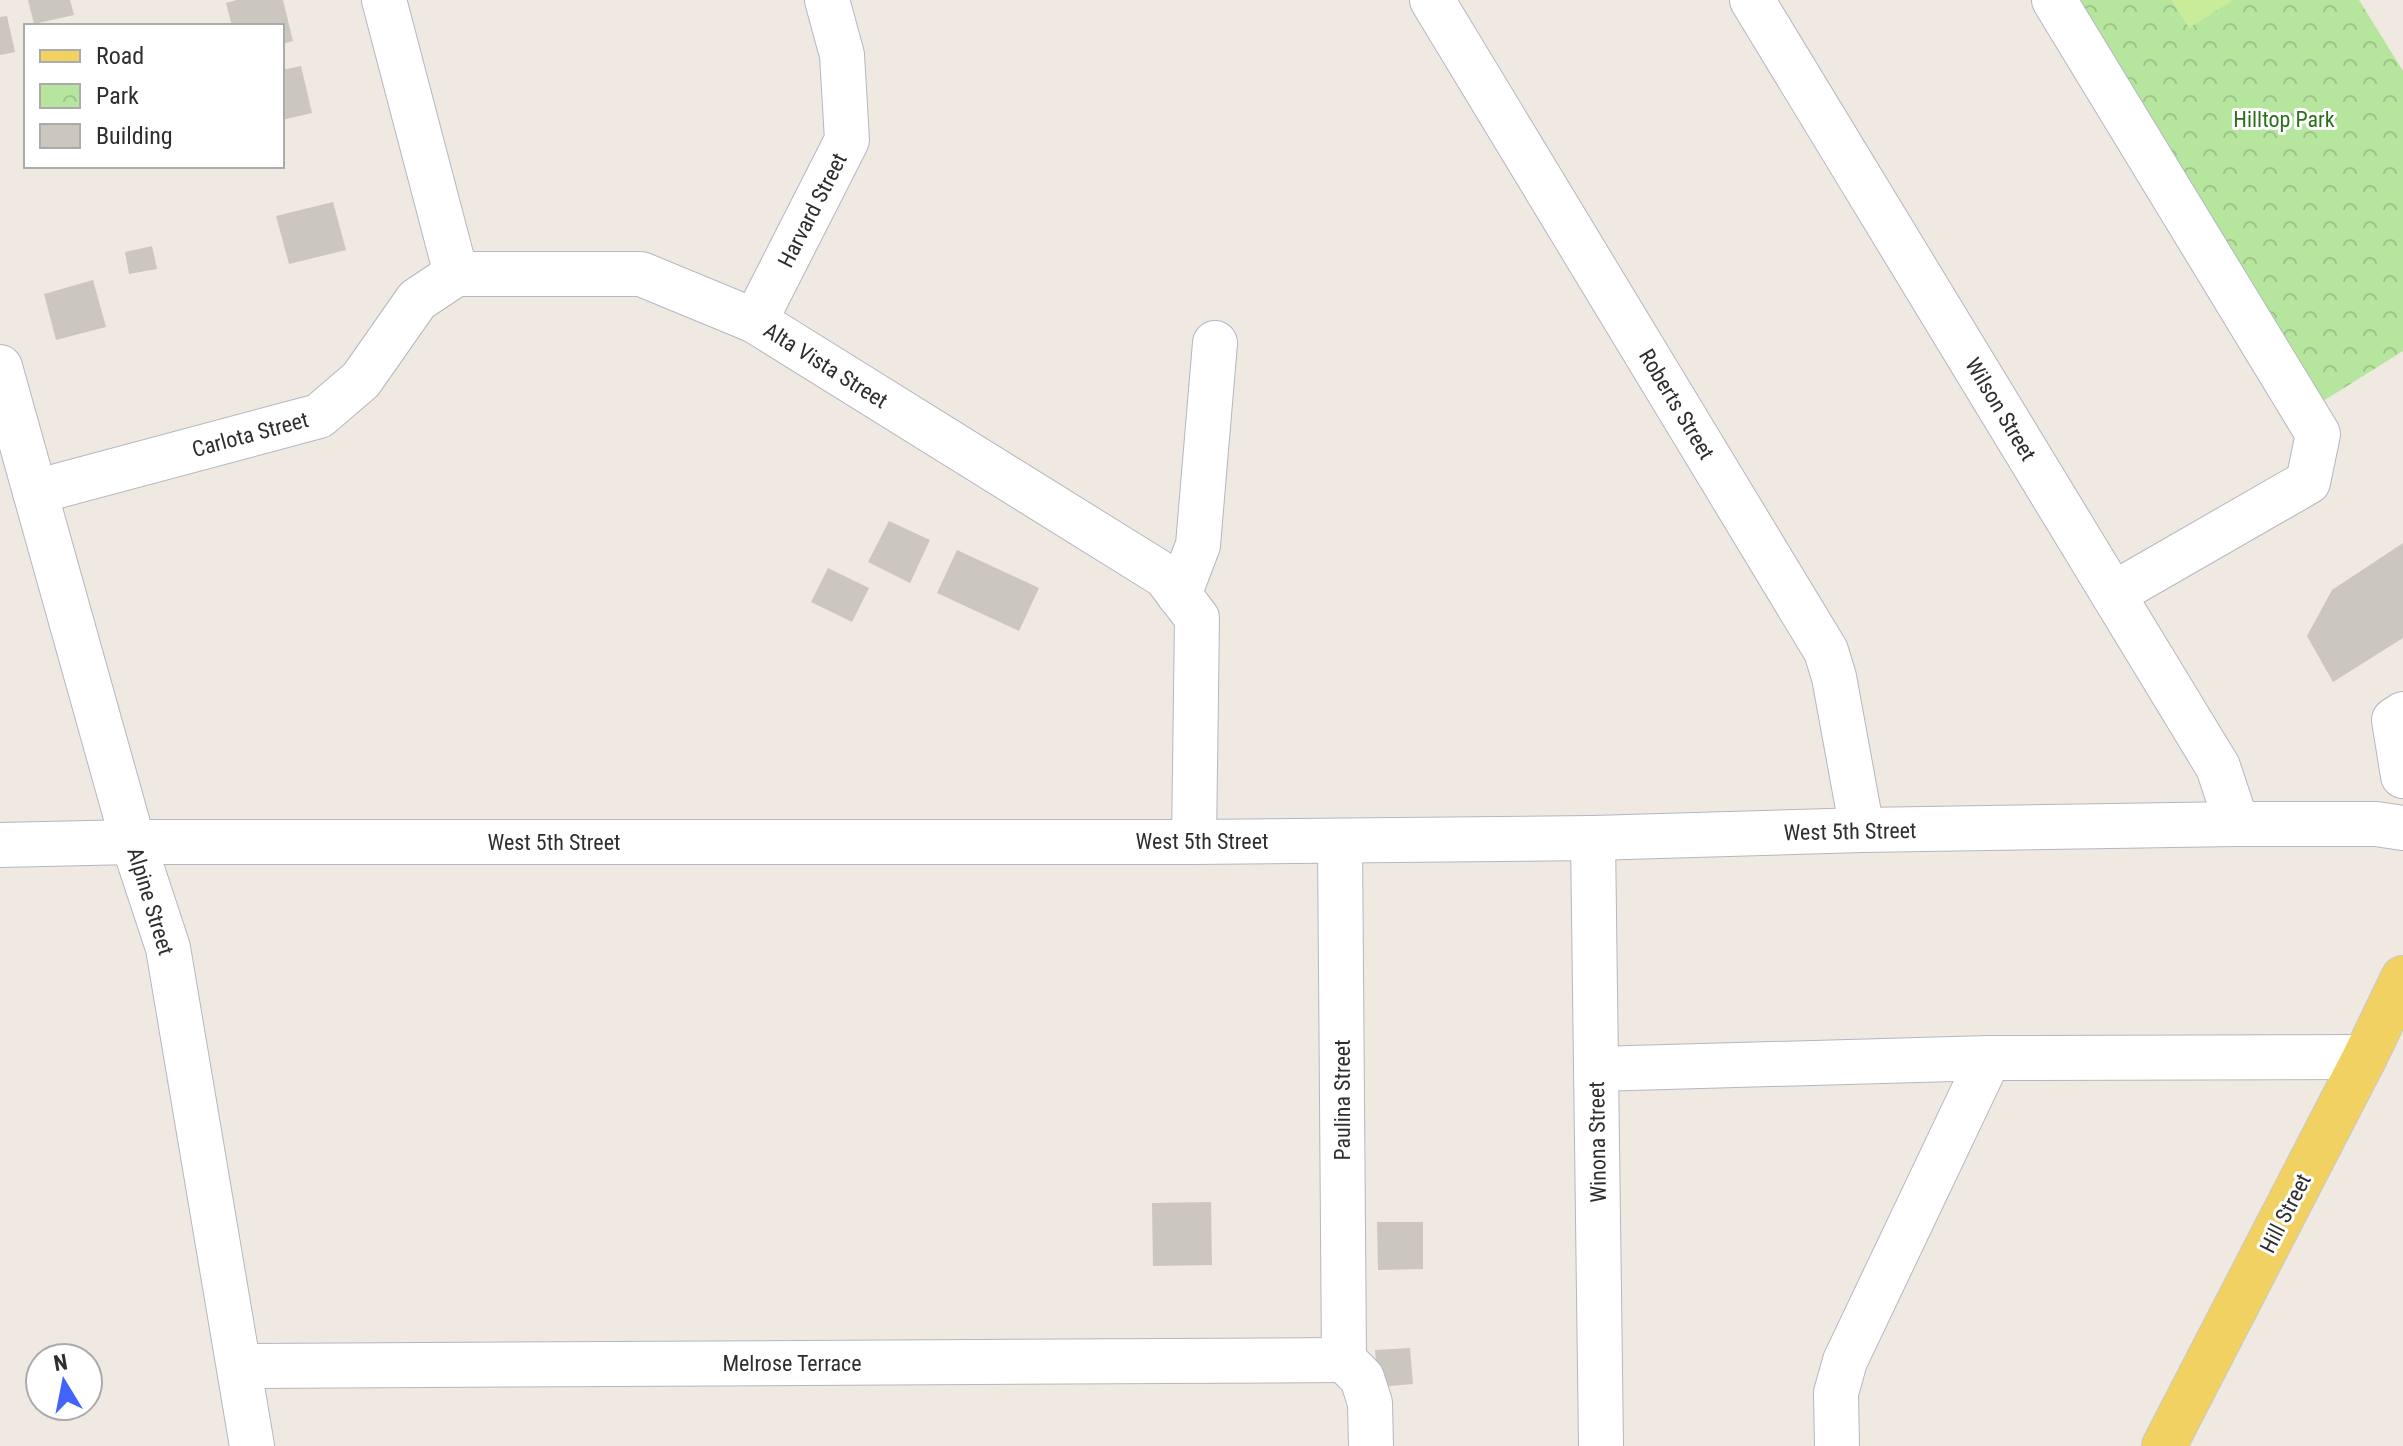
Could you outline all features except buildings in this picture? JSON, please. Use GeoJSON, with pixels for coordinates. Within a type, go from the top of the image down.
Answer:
{"type":"FeatureCollection","features":[{"type":"Feature","properties":{"kind":"main road","name":"Hill Street"},"geometry":{"type":"LineString","coordinates":[[2164,1446],[2403,978]]}},
{"type":"Feature","properties":{"kind":"street"},"geometry":{"type":"LineString","coordinates":[[384,0],[456,274]]}},
{"type":"Feature","properties":{"kind":"street","name":"Harvard Street"},"geometry":{"type":"LineString","coordinates":[[755,321],[847,140],[842,55],[827,0]]}},
{"type":"Feature","properties":{"kind":"street","name":"Roberts Street"},"geometry":{"type":"LineString","coordinates":[[1432,0],[1826,651],[1834,677],[1862,830]]}},
{"type":"Feature","properties":{"kind":"street","name":"Wilson Street"},"geometry":{"type":"LineString","coordinates":[[1752,0],[2218,767],[2237,824]]}},
{"type":"Feature","properties":{"kind":"street"},"geometry":{"type":"LineString","coordinates":[[2054,0],[2318,434],[2308,482],[2113,594]]}},
{"type":"Feature","properties":{"kind":"street","name":"Alta Vista Street"},"geometry":{"type":"LineString","coordinates":[[456,274],[641,274],[755,321],[1165,576],[1197,618],[1194,842]]}},
{"type":"Feature","properties":{"kind":"street","name":"Carlota Street"},"geometry":{"type":"LineString","coordinates":[[22,482],[319,416],[361,380],[417,300],[456,274]]}},
{"type":"Feature","properties":{"kind":"street"},"geometry":{"type":"LineString","coordinates":[[1179,595],[1198,545],[1215,343]]}},
{"type":"Feature","properties":{"kind":"street","name":"Alpine Street"},"geometry":{"type":"LineString","coordinates":[[0,367],[22,482],[168,948],[252,1446]]}},
{"type":"Feature","properties":{"kind":"street"},"geometry":{"type":"LineString","coordinates":[[2403,714],[2394,720],[2403,776]]}},
{"type":"Feature","properties":{"kind":"street","name":"West 5th Street"},"geometry":{"type":"LineString","coordinates":[[0,845],[133,842],[1340,841],[2237,824],[2376,824],[2403,828]]}},
{"type":"Feature","properties":{"kind":"street","name":"Winona Street"},"geometry":{"type":"LineString","coordinates":[[1593,838],[1601,1446]]}},
{"type":"Feature","properties":{"kind":"street","name":"Paulina Street"},"geometry":{"type":"LineString","coordinates":[[1340,841],[1344,1360]]}},
{"type":"Feature","properties":{"kind":"street"},"geometry":{"type":"LineString","coordinates":[[1596,1069],[1989,1058],[2365,1057]]}},
{"type":"Feature","properties":{"kind":"street"},"geometry":{"type":"LineString","coordinates":[[1837,1446],[1836,1393],[1845,1361],[1989,1058]]}},
{"type":"Feature","properties":{"kind":"street"},"geometry":{"type":"LineString","coordinates":[[1344,1360],[1362,1378],[1370,1403],[1371,1446]]}},
{"type":"Feature","properties":{"kind":"street","name":"Melrose Terrace"},"geometry":{"type":"LineString","coordinates":[[239,1366],[1344,1360]]}},
{"type":"Feature","properties":{"kind":"green space","name":"Hilltop Park"},"geometry":{"type":"Polygon","coordinates":[[[2069,0],[2359,0],[2403,71],[2403,351],[2320,403],[2069,0]]]}},
{"type":"Feature","properties":{"kind":"green space"},"geometry":{"type":"Polygon","coordinates":[[[2171,0],[2231,0],[2232,1],[2189,28],[2171,0]]]}}]}
